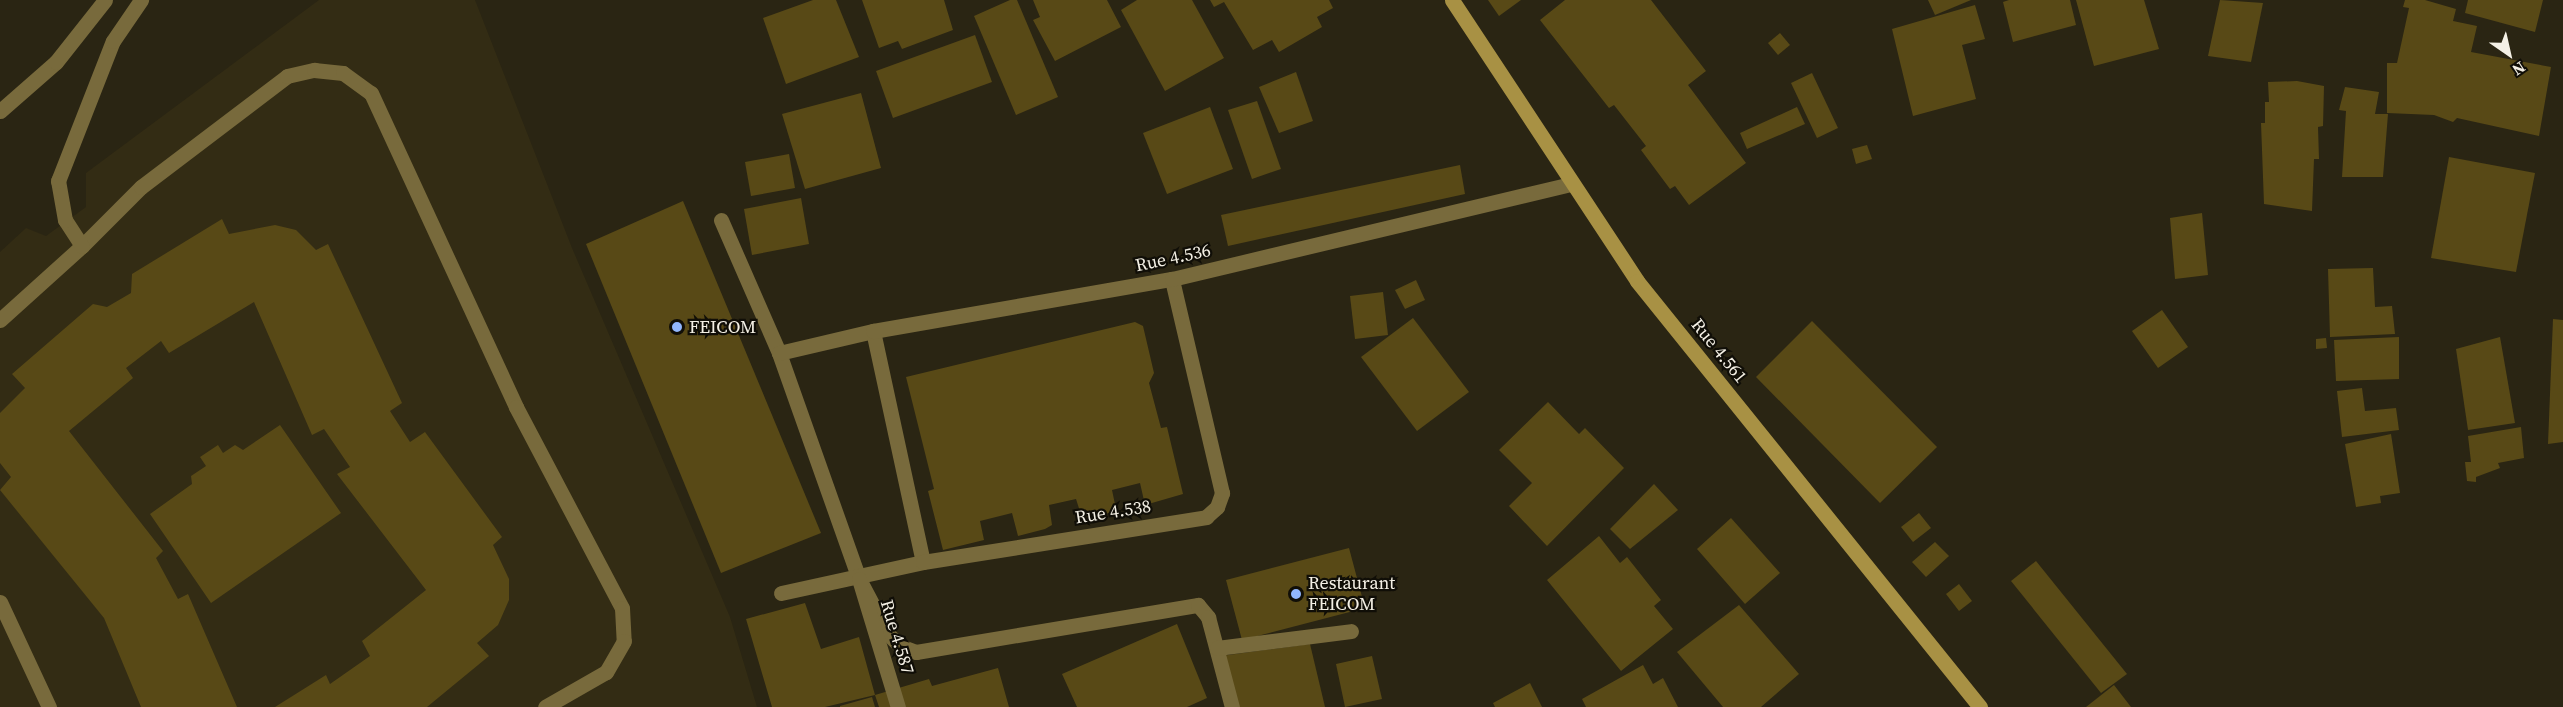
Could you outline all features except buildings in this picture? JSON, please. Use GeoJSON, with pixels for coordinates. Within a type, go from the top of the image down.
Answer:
{"type":"FeatureCollection","features":[{"type":"Feature","properties":{"kind":"main road","name":"Rue 4.561"},"geometry":{"type":"LineString","coordinates":[[1452,0],[1571,184],[1638,281],[1980,707]]}},
{"type":"Feature","properties":{"kind":"street"},"geometry":{"type":"LineString","coordinates":[[0,111],[56,62],[105,0]]}},
{"type":"Feature","properties":{"kind":"street"},"geometry":{"type":"LineString","coordinates":[[82,246],[65,220],[58,181],[113,41],[141,0]]}},
{"type":"Feature","properties":{"kind":"street"},"geometry":{"type":"LineString","coordinates":[[0,320],[82,246],[141,187],[286,76],[314,70],[343,73],[370,93],[516,407],[622,608],[624,641],[606,672],[545,707]]}},
{"type":"Feature","properties":{"kind":"street","name":"Rue 4.536"},"geometry":{"type":"LineString","coordinates":[[779,353],[873,331],[1172,279],[1571,184]]}},
{"type":"Feature","properties":{"kind":"street"},"geometry":{"type":"LineString","coordinates":[[721,220],[779,353],[859,579],[888,634],[900,646],[916,652],[1198,605],[1208,617],[1232,707]]}},
{"type":"Feature","properties":{"kind":"street","name":"Rue 4.538"},"geometry":{"type":"LineString","coordinates":[[781,593],[859,579],[923,562],[1206,517],[1217,507],[1222,493],[1172,279]]}},
{"type":"Feature","properties":{"kind":"street"},"geometry":{"type":"LineString","coordinates":[[873,331],[923,562]]}},
{"type":"Feature","properties":{"kind":"street","name":"Rue 4.587"},"geometry":{"type":"LineString","coordinates":[[859,579],[898,707]]}},
{"type":"Feature","properties":{"kind":"street"},"geometry":{"type":"LineString","coordinates":[[0,602],[49,707]]}},
{"type":"Feature","properties":{"kind":"street"},"geometry":{"type":"LineString","coordinates":[[1217,648],[1351,631]]}},
{"type":"Feature","properties":{"kind":"shaded area"},"geometry":{"type":"Polygon","coordinates":[[[319,0],[475,0],[572,248],[730,617],[757,707],[0,707],[0,252],[26,228],[46,236],[86,207],[86,173],[319,0]]]}},
{"type":"Feature","properties":{"kind":"place","name":"FEICOM"},"geometry":{"type":"Point","coordinates":[677,327]}},
{"type":"Feature","properties":{"kind":"place","name":"Restaurant FEICOM"},"geometry":{"type":"Point","coordinates":[1296,594]}}]}
